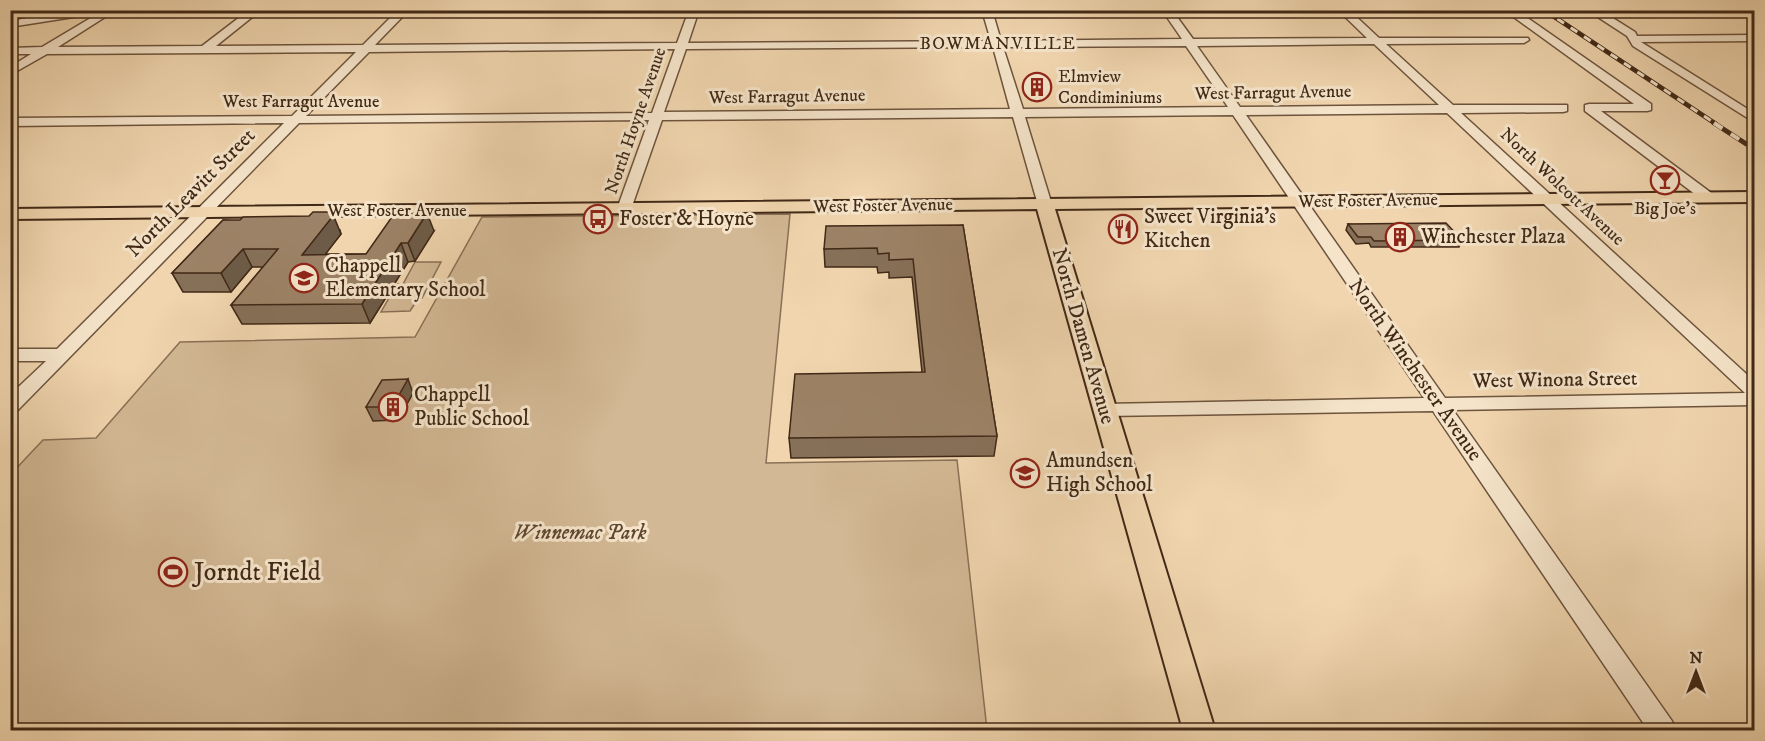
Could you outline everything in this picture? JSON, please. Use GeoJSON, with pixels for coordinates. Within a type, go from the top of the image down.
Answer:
{"type":"FeatureCollection","features":[{"type":"Feature","properties":{"kind":"main road","name":"West Foster Avenue"},"geometry":{"type":"LineString","coordinates":[[10,214],[1755,197]]}},
{"type":"Feature","properties":{"kind":"main road","name":"North Damen Avenue"},"geometry":{"type":"LineString","coordinates":[[1045,205],[1199,730]]}},
{"type":"Feature","properties":{"kind":"street"},"geometry":{"type":"LineString","coordinates":[[10,24],[99,10]]}},
{"type":"Feature","properties":{"kind":"street"},"geometry":{"type":"LineString","coordinates":[[10,72],[111,10]]}},
{"type":"Feature","properties":{"kind":"street"},"geometry":{"type":"LineString","coordinates":[[204,50],[256,10]]}},
{"type":"Feature","properties":{"kind":"street","name":"North Leavitt Street"},"geometry":{"type":"LineString","coordinates":[[10,407],[404,10]]}},
{"type":"Feature","properties":{"kind":"street","name":"North Hoyne Avenue"},"geometry":{"type":"LineString","coordinates":[[624,209],[694,10]]}},
{"type":"Feature","properties":{"kind":"street","name":"North Damen Avenue"},"geometry":{"type":"LineString","coordinates":[[987,10],[1045,205]]}},
{"type":"Feature","properties":{"kind":"street","name":"North Winchester Avenue"},"geometry":{"type":"LineString","coordinates":[[1167,10],[1663,730]]}},
{"type":"Feature","properties":{"kind":"street","name":"North Wolcott Avenue"},"geometry":{"type":"LineString","coordinates":[[1343,10],[1755,391]]}},
{"type":"Feature","properties":{"kind":"street"},"geometry":{"type":"LineString","coordinates":[[1509,10],[1647,107],[1589,108],[1709,198]]}},
{"type":"Feature","properties":{"kind":"street"},"geometry":{"type":"LineString","coordinates":[[1592,10],[1631,34],[1637,44],[1755,118]]}},
{"type":"Feature","properties":{"kind":"street"},"geometry":{"type":"LineString","coordinates":[[1634,39],[1755,38]]}},
{"type":"Feature","properties":{"kind":"street"},"geometry":{"type":"LineString","coordinates":[[10,51],[1524,40]]}},
{"type":"Feature","properties":{"kind":"street"},"geometry":{"type":"LineString","coordinates":[[1736,107],[1755,106]]}},
{"type":"Feature","properties":{"kind":"street","name":"West Farragut Avenue"},"geometry":{"type":"LineString","coordinates":[[10,122],[1563,108]]}},
{"type":"Feature","properties":{"kind":"street"},"geometry":{"type":"LineString","coordinates":[[10,355],[62,355]]}},
{"type":"Feature","properties":{"kind":"street","name":"West Winona Street"},"geometry":{"type":"LineString","coordinates":[[1105,410],[1755,399]]}},
{"type":"Feature","properties":{"kind":"green space","name":"Winnemac Park"},"geometry":{"type":"Polygon","coordinates":[[[790,214],[766,463],[957,460],[987,730],[11,730],[10,475],[43,440],[96,438],[180,342],[415,337],[482,217],[790,214]]]}},
{"type":"Feature","properties":{"kind":"green space"},"geometry":{"type":"Polygon","coordinates":[[[415,262],[441,262],[422,298],[418,299],[410,311],[381,312],[397,284],[403,284],[415,262]]]}},
{"type":"Feature","properties":{"kind":"building"},"geometry":{"type":"Polygon","coordinates":[[[313,212],[332,212],[330,216],[333,216],[302,255],[366,254],[394,214],[427,213],[408,243],[401,243],[362,304],[231,305],[278,249],[243,249],[221,273],[172,273],[223,220],[240,220],[243,217],[309,216],[313,212]]]}},
{"type":"Feature","properties":{"kind":"building"},"geometry":{"type":"Polygon","coordinates":[[[1446,223],[1462,240],[1374,241],[1371,237],[1358,237],[1348,224],[1446,223]]]}},
{"type":"Feature","properties":{"kind":"building","name":"Amundsen High School"},"geometry":{"type":"Polygon","coordinates":[[[963,225],[997,436],[789,438],[795,374],[925,372],[913,259],[889,260],[889,253],[878,254],[877,248],[824,249],[826,226],[963,225]]]}},
{"type":"Feature","properties":{"kind":"building"},"geometry":{"type":"Polygon","coordinates":[[[408,379],[392,407],[366,407],[382,380],[408,379]]]}},
{"type":"Feature","properties":{"kind":"railway"},"geometry":{"type":"LineString","coordinates":[[1544,10],[1716,124]]}},
{"type":"Feature","properties":{"kind":"railway"},"geometry":{"type":"LineString","coordinates":[[1714,123],[1754,149]]}},
{"type":"Feature","properties":{"kind":"place","name":"Elmview Condiminiums"},"geometry":{"type":"Point","coordinates":[1037,87]}},
{"type":"Feature","properties":{"kind":"place","name":"Big Joe’s"},"geometry":{"type":"Point","coordinates":[1665,180]}},
{"type":"Feature","properties":{"kind":"place","name":"Foster & Hoyne"},"geometry":{"type":"Point","coordinates":[598,219]}},
{"type":"Feature","properties":{"kind":"place","name":"Sweet Virginia’s Kitchen"},"geometry":{"type":"Point","coordinates":[1123,229]}},
{"type":"Feature","properties":{"kind":"place","name":"Winchester Plaza"},"geometry":{"type":"Point","coordinates":[1400,237]}},
{"type":"Feature","properties":{"kind":"place","name":"Chappell Elementary School"},"geometry":{"type":"Point","coordinates":[304,278]}},
{"type":"Feature","properties":{"kind":"place","name":"Chappell Public School"},"geometry":{"type":"Point","coordinates":[393,407]}},
{"type":"Feature","properties":{"kind":"place","name":"Amundsen High School"},"geometry":{"type":"Point","coordinates":[1025,473]}},
{"type":"Feature","properties":{"kind":"place","name":"Jorndt Field"},"geometry":{"type":"Point","coordinates":[173,572]}},
{"type":"Feature","properties":{"kind":"district","name":"BOWMANVILLE"},"geometry":{"type":"Point","coordinates":[998,44]}}]}
